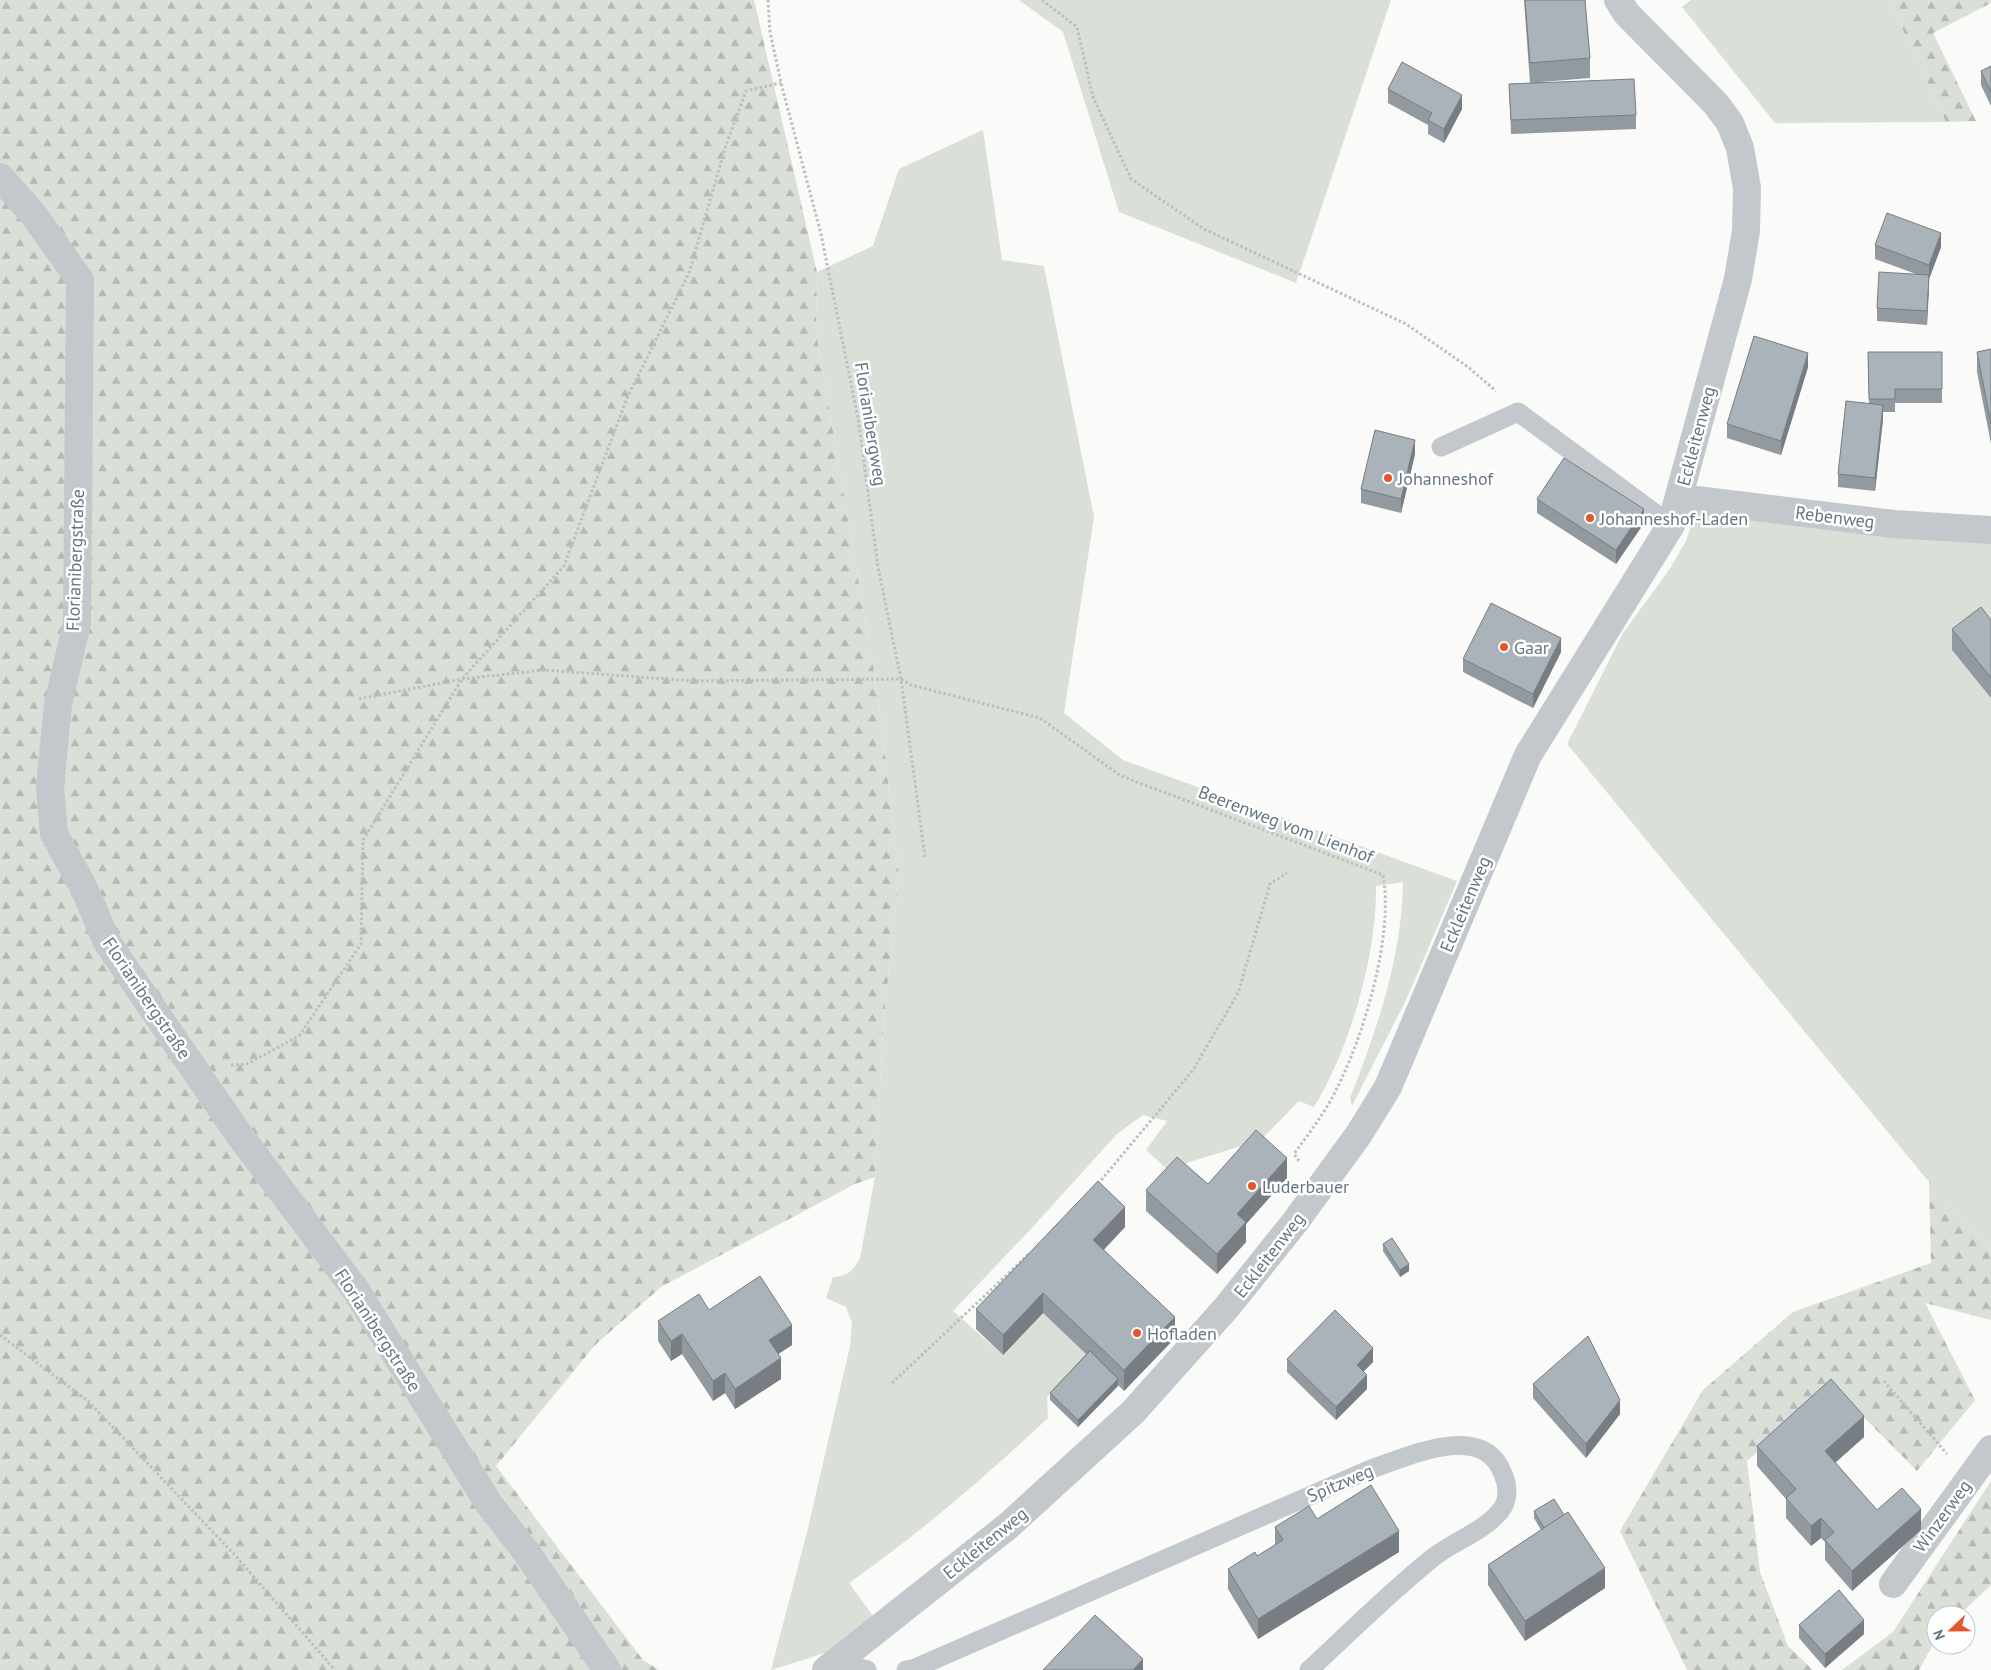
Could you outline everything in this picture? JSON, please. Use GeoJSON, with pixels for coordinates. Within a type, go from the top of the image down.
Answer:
{"type":"FeatureCollection","features":[{"type":"Feature","properties":{"kind":"street","name":"Eckleitenweg"},"geometry":{"type":"LineString","coordinates":[[832,1666],[1008,1526],[1133,1412],[1227,1307],[1326,1181],[1388,1088],[1528,755],[1671,525],[1680,498],[1738,279],[1746,231],[1747,188],[1740,148],[1730,123],[1716,104],[1626,12],[1618,0]]}},
{"type":"Feature","properties":{"kind":"street","name":"Florianibergstraße"},"geometry":{"type":"LineString","coordinates":[[0,178],[33,214],[80,280],[76,623],[57,714],[50,787],[54,834],[84,888],[108,942],[238,1133],[355,1289],[489,1504],[527,1553],[608,1670]]}},
{"type":"Feature","properties":{"kind":"street","name":"Rebenweg"},"geometry":{"type":"LineString","coordinates":[[1680,498],[1894,524],[1991,530]]}},
{"type":"Feature","properties":{"kind":"street","name":"Winzerweg"},"geometry":{"type":"LineString","coordinates":[[1893,1584],[1991,1448]]}},
{"type":"Feature","properties":{"kind":"lane"},"geometry":{"type":"LineString","coordinates":[[1441,447],[1518,412],[1671,525]]}},
{"type":"Feature","properties":{"kind":"lane","name":"Spitzweg"},"geometry":{"type":"LineString","coordinates":[[906,1670],[913,1669],[1371,1469],[1434,1448],[1461,1445],[1481,1449],[1495,1458],[1503,1474],[1508,1492],[1502,1509],[1479,1530],[1431,1559],[1309,1670]]}},
{"type":"Feature","properties":{"kind":"lane"},"geometry":{"type":"LineString","coordinates":[[832,1666],[867,1670]]}},
{"type":"Feature","properties":{"kind":"path","name":"Florianibergweg"},"geometry":{"type":"LineString","coordinates":[[768,0],[770,32],[781,83],[821,234],[858,418],[878,567],[901,679],[925,856]]}},
{"type":"Feature","properties":{"kind":"path"},"geometry":{"type":"LineString","coordinates":[[1042,0],[1077,27],[1093,97],[1131,179],[1204,229],[1406,324],[1468,367],[1518,412]]}},
{"type":"Feature","properties":{"kind":"path"},"geometry":{"type":"LineString","coordinates":[[193,1067],[247,1064],[299,1036],[361,944],[363,840],[462,679],[564,566],[627,398],[689,273],[726,145],[746,91],[781,83]]}},
{"type":"Feature","properties":{"kind":"path"},"geometry":{"type":"LineString","coordinates":[[359,699],[462,679],[544,670],[694,681],[901,679]]}},
{"type":"Feature","properties":{"kind":"path","name":"Beerenweg vom Lienhof"},"geometry":{"type":"LineString","coordinates":[[901,679],[911,685],[1040,718],[1122,776],[1383,875],[1385,919],[1368,1004],[1352,1053],[1337,1090],[1294,1154],[1302,1166],[1326,1181]]}},
{"type":"Feature","properties":{"kind":"path"},"geometry":{"type":"LineString","coordinates":[[1098,1185],[1193,1070],[1238,993],[1270,884],[1287,873]]}},
{"type":"Feature","properties":{"kind":"path"},"geometry":{"type":"LineString","coordinates":[[892,1383],[1032,1251]]}},
{"type":"Feature","properties":{"kind":"path"},"geometry":{"type":"LineString","coordinates":[[0,1335],[88,1401],[234,1553],[335,1670]]}},
{"type":"Feature","properties":{"kind":"path"},"geometry":{"type":"LineString","coordinates":[[1884,1381],[1969,1479]]}},
{"type":"Feature","properties":{"kind":"green space"},"geometry":{"type":"Polygon","coordinates":[[[0,0],[754,0],[817,272],[816,331],[878,696],[899,876],[884,1016],[875,1177],[855,1184],[661,1287],[595,1345],[496,1466],[643,1660],[659,1670],[0,1670],[0,0]]]}},
{"type":"Feature","properties":{"kind":"green space"},"geometry":{"type":"Polygon","coordinates":[[[1019,0],[1391,0],[1296,283],[1119,212],[1063,32],[1019,0]]]}},
{"type":"Feature","properties":{"kind":"green space"},"geometry":{"type":"Polygon","coordinates":[[[1691,0],[1889,0],[1946,122],[1775,123],[1682,7],[1691,0]]]}},
{"type":"Feature","properties":{"kind":"green space"},"geometry":{"type":"Polygon","coordinates":[[[1889,0],[1991,0],[1991,3],[1933,33],[1976,121],[1946,122],[1889,0]]]}},
{"type":"Feature","properties":{"kind":"green space"},"geometry":{"type":"Polygon","coordinates":[[[983,130],[1002,260],[1044,266],[1094,517],[1064,713],[1123,760],[1457,881],[1407,998],[1352,1106],[1350,1098],[1370,1046],[1393,965],[1402,910],[1403,882],[1376,886],[1372,941],[1359,1000],[1339,1057],[1314,1107],[1299,1101],[1261,1140],[1167,1169],[1146,1150],[1167,1121],[1143,1115],[1117,1134],[953,1311],[1003,1355],[1043,1313],[1086,1354],[1047,1397],[1048,1418],[951,1504],[849,1583],[873,1616],[825,1653],[771,1670],[808,1528],[850,1346],[852,1323],[846,1307],[826,1298],[833,1277],[842,1276],[850,1272],[860,1258],[875,1177],[884,1016],[899,876],[878,696],[816,331],[817,272],[873,246],[899,169],[983,130]]]}},
{"type":"Feature","properties":{"kind":"green space"},"geometry":{"type":"Polygon","coordinates":[[[1695,513],[1991,541],[1991,1251],[1929,1182],[1567,744],[1623,633],[1669,570],[1686,541],[1695,513]]]}},
{"type":"Feature","properties":{"kind":"green space"},"geometry":{"type":"Polygon","coordinates":[[[1929,1182],[1991,1251],[1991,1320],[1925,1303],[1975,1400],[1917,1471],[1832,1385],[1747,1461],[1760,1572],[1788,1646],[1813,1670],[1687,1670],[1620,1531],[1703,1390],[1793,1312],[1931,1263],[1929,1182]]]}},
{"type":"Feature","properties":{"kind":"green space"},"geometry":{"type":"Polygon","coordinates":[[[1991,1481],[1991,1585],[1970,1605],[1926,1605],[1927,1655],[1919,1670],[1842,1670],[1893,1632],[1991,1481]]]}},
{"type":"Feature","properties":{"kind":"building"},"geometry":{"type":"Polygon","coordinates":[[[1525,0],[1585,0],[1590,58],[1530,63],[1525,0]]]}},
{"type":"Feature","properties":{"kind":"building"},"geometry":{"type":"Polygon","coordinates":[[[1402,62],[1462,95],[1444,129],[1428,120],[1432,113],[1388,89],[1402,62]]]}},
{"type":"Feature","properties":{"kind":"building"},"geometry":{"type":"Polygon","coordinates":[[[1991,66],[1991,92],[1981,71],[1991,66]]]}},
{"type":"Feature","properties":{"kind":"building"},"geometry":{"type":"Polygon","coordinates":[[[1634,79],[1636,115],[1511,120],[1509,84],[1634,79]]]}},
{"type":"Feature","properties":{"kind":"building"},"geometry":{"type":"Polygon","coordinates":[[[1887,213],[1941,233],[1929,265],[1875,245],[1887,213]]]}},
{"type":"Feature","properties":{"kind":"building"},"geometry":{"type":"Polygon","coordinates":[[[1879,272],[1929,275],[1927,311],[1877,308],[1879,272]]]}},
{"type":"Feature","properties":{"kind":"building"},"geometry":{"type":"Polygon","coordinates":[[[1754,336],[1808,353],[1781,441],[1727,424],[1754,336]]]}},
{"type":"Feature","properties":{"kind":"building"},"geometry":{"type":"Polygon","coordinates":[[[1991,349],[1991,424],[1977,352],[1991,349]]]}},
{"type":"Feature","properties":{"kind":"building"},"geometry":{"type":"Polygon","coordinates":[[[1868,352],[1942,352],[1942,389],[1895,389],[1895,399],[1869,399],[1868,352]]]}},
{"type":"Feature","properties":{"kind":"building"},"geometry":{"type":"Polygon","coordinates":[[[1846,401],[1883,405],[1875,478],[1838,474],[1846,401]]]}},
{"type":"Feature","properties":{"kind":"building","name":"Johanneshof"},"geometry":{"type":"Polygon","coordinates":[[[1375,430],[1415,440],[1401,499],[1361,489],[1375,430]]]}},
{"type":"Feature","properties":{"kind":"building","name":"Johanneshof-Laden"},"geometry":{"type":"Polygon","coordinates":[[[1564,458],[1644,509],[1616,550],[1537,499],[1564,458]]]}},
{"type":"Feature","properties":{"kind":"building"},"geometry":{"type":"Polygon","coordinates":[[[1491,603],[1561,638],[1533,694],[1463,659],[1491,603]]]}},
{"type":"Feature","properties":{"kind":"building"},"geometry":{"type":"Polygon","coordinates":[[[1981,607],[1991,620],[1991,678],[1952,629],[1981,607]]]}},
{"type":"Feature","properties":{"kind":"building"},"geometry":{"type":"Polygon","coordinates":[[[1256,1130],[1287,1158],[1237,1214],[1246,1222],[1217,1254],[1146,1190],[1177,1157],[1208,1184],[1256,1130]]]}},
{"type":"Feature","properties":{"kind":"building"},"geometry":{"type":"Polygon","coordinates":[[[1098,1181],[1125,1207],[1093,1240],[1175,1317],[1124,1370],[1043,1293],[1003,1335],[976,1309],[1098,1181]]]}},
{"type":"Feature","properties":{"kind":"building"},"geometry":{"type":"Polygon","coordinates":[[[1392,1238],[1409,1264],[1400,1270],[1383,1244],[1392,1238]]]}},
{"type":"Feature","properties":{"kind":"building"},"geometry":{"type":"Polygon","coordinates":[[[760,1276],[792,1325],[769,1340],[781,1358],[735,1389],[725,1373],[713,1381],[682,1334],[671,1341],[658,1321],[699,1294],[709,1310],[760,1276]]]}},
{"type":"Feature","properties":{"kind":"building"},"geometry":{"type":"Polygon","coordinates":[[[1335,1310],[1373,1348],[1357,1365],[1367,1375],[1336,1407],[1287,1359],[1335,1310]]]}},
{"type":"Feature","properties":{"kind":"building"},"geometry":{"type":"Polygon","coordinates":[[[1588,1336],[1620,1400],[1586,1444],[1533,1384],[1588,1336]]]}},
{"type":"Feature","properties":{"kind":"building"},"geometry":{"type":"Polygon","coordinates":[[[1090,1351],[1118,1379],[1078,1420],[1050,1393],[1090,1351]]]}},
{"type":"Feature","properties":{"kind":"building"},"geometry":{"type":"Polygon","coordinates":[[[1831,1379],[1864,1416],[1825,1451],[1877,1510],[1902,1488],[1921,1509],[1852,1571],[1825,1540],[1834,1532],[1821,1518],[1811,1526],[1786,1498],[1796,1489],[1757,1446],[1831,1379]]]}},
{"type":"Feature","properties":{"kind":"building"},"geometry":{"type":"Polygon","coordinates":[[[1371,1485],[1399,1531],[1258,1619],[1228,1569],[1255,1552],[1257,1556],[1283,1540],[1275,1527],[1309,1506],[1317,1519],[1371,1485]]]}},
{"type":"Feature","properties":{"kind":"building"},"geometry":{"type":"Polygon","coordinates":[[[1554,1499],[1564,1515],[1544,1528],[1534,1511],[1554,1499]]]}},
{"type":"Feature","properties":{"kind":"building"},"geometry":{"type":"Polygon","coordinates":[[[1568,1512],[1605,1568],[1525,1621],[1488,1565],[1568,1512]]]}},
{"type":"Feature","properties":{"kind":"building"},"geometry":{"type":"Polygon","coordinates":[[[1839,1590],[1864,1620],[1825,1654],[1799,1625],[1839,1590]]]}},
{"type":"Feature","properties":{"kind":"building"},"geometry":{"type":"Polygon","coordinates":[[[1095,1615],[1143,1659],[1133,1670],[1043,1670],[1095,1615]]]}},
{"type":"Feature","properties":{"kind":"place","name":"Johanneshof"},"geometry":{"type":"Point","coordinates":[1388,478]}},
{"type":"Feature","properties":{"kind":"place","name":"Johanneshof-Laden"},"geometry":{"type":"Point","coordinates":[1590,518]}},
{"type":"Feature","properties":{"kind":"place","name":"Gaar"},"geometry":{"type":"Point","coordinates":[1504,647]}},
{"type":"Feature","properties":{"kind":"place","name":"Luderbauer"},"geometry":{"type":"Point","coordinates":[1252,1186]}},
{"type":"Feature","properties":{"kind":"place","name":"Hofladen"},"geometry":{"type":"Point","coordinates":[1137,1333]}}]}
